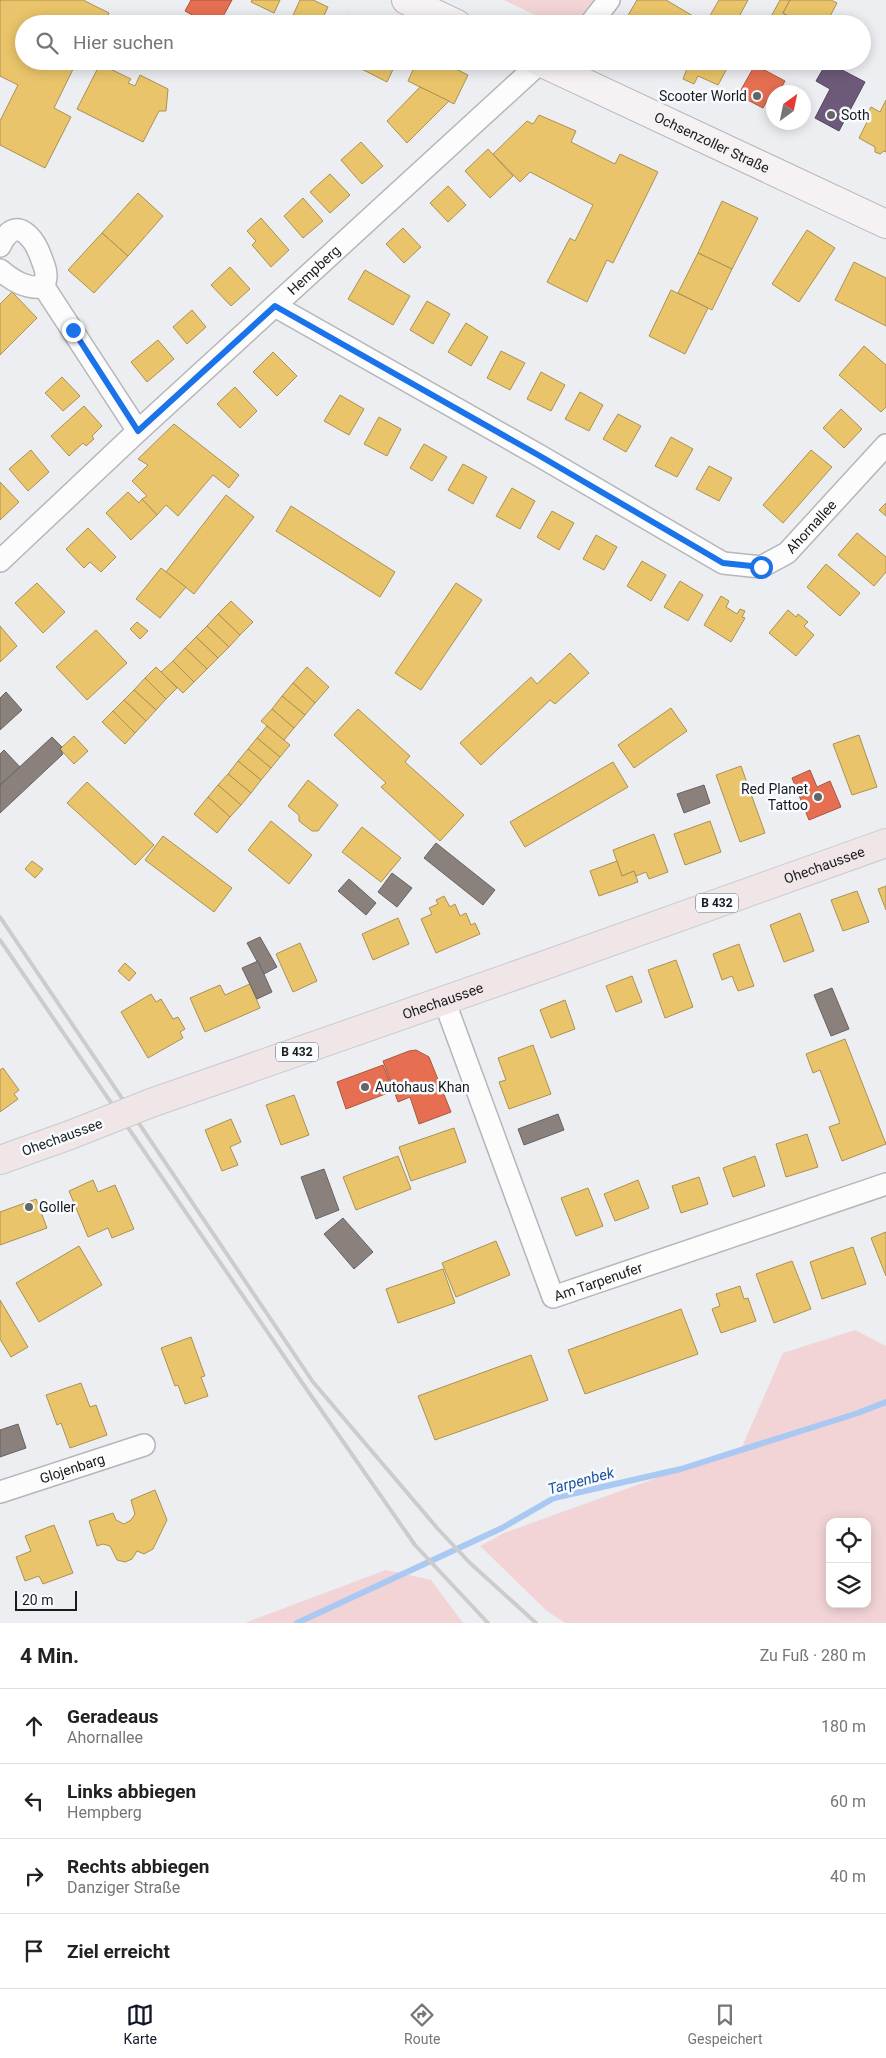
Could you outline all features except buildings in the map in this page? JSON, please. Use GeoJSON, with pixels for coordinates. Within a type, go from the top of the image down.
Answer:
{"type":"FeatureCollection","features":[{"type":"Feature","properties":{"kind":"main road"},"geometry":{"type":"LineString","coordinates":[[406,0],[438,15]]}},
{"type":"Feature","properties":{"kind":"main road","name":"Ochsenzoller Straße"},"geometry":{"type":"LineString","coordinates":[[557,70],[886,224]]}},
{"type":"Feature","properties":{"kind":"main road","name":"Ohechaussee"},"geometry":{"type":"LineString","coordinates":[[0,1160],[151,1103],[886,843]]}},
{"type":"Feature","properties":{"kind":"street"},"geometry":{"type":"LineString","coordinates":[[597,15],[609,0]]}},
{"type":"Feature","properties":{"kind":"street","name":"Hempberg"},"geometry":{"type":"LineString","coordinates":[[0,561],[138,431],[531,70]]}},
{"type":"Feature","properties":{"kind":"street"},"geometry":{"type":"LineString","coordinates":[[0,246],[8,235],[16,230],[32,237],[38,247],[46,274],[44,287],[138,431]]}},
{"type":"Feature","properties":{"kind":"street"},"geometry":{"type":"LineString","coordinates":[[0,270],[32,288],[44,287]]}},
{"type":"Feature","properties":{"kind":"street","name":"Ahornallee"},"geometry":{"type":"LineString","coordinates":[[275,306],[540,456],[723,563],[761,567],[787,553],[886,445]]}},
{"type":"Feature","properties":{"kind":"street","name":"Am Tarpenufer"},"geometry":{"type":"LineString","coordinates":[[444,1000],[554,1297],[886,1184]]}},
{"type":"Feature","properties":{"kind":"street","name":"Glojenbarg"},"geometry":{"type":"LineString","coordinates":[[0,1492],[144,1445]]}},
{"type":"Feature","properties":{"kind":"shaded area"},"geometry":{"type":"Polygon","coordinates":[[[504,0],[594,0],[582,15],[535,15],[504,0]]]}},
{"type":"Feature","properties":{"kind":"shaded area"},"geometry":{"type":"Polygon","coordinates":[[[855,1330],[886,1346],[886,1623],[565,1623],[547,1611],[480,1546],[504,1533],[742,1447],[783,1353],[855,1330]]]}},
{"type":"Feature","properties":{"kind":"shaded area"},"geometry":{"type":"Polygon","coordinates":[[[386,1570],[431,1580],[463,1623],[245,1623],[386,1570]]]}},
{"type":"Feature","properties":{"kind":"waterway","name":"Tarpenbek"},"geometry":{"type":"LineString","coordinates":[[297,1623],[502,1528],[554,1498],[681,1469],[858,1413],[886,1402]]}},
{"type":"Feature","properties":{"kind":"railway"},"geometry":{"type":"LineString","coordinates":[[0,917],[313,1382],[438,1529],[470,1563],[536,1623]]}},
{"type":"Feature","properties":{"kind":"railway"},"geometry":{"type":"LineString","coordinates":[[0,940],[415,1545],[488,1623]]}},
{"type":"Feature","properties":{"kind":"place","name":"Scooter World"},"geometry":{"type":"Point","coordinates":[757,96]}},
{"type":"Feature","properties":{"kind":"place","name":"Soth"},"geometry":{"type":"Point","coordinates":[831,115]}},
{"type":"Feature","properties":{"kind":"place","name":"Red Planet Tattoo"},"geometry":{"type":"Point","coordinates":[818,797]}},
{"type":"Feature","properties":{"kind":"place","name":"Autohaus Khan"},"geometry":{"type":"Point","coordinates":[365,1087]}},
{"type":"Feature","properties":{"kind":"place","name":"Goller"},"geometry":{"type":"Point","coordinates":[29,1207]}},
{"type":"Feature","properties":{"kind":"route"},"geometry":{"type":"LineString","coordinates":[[73,330],[138,431],[275,306],[540,456],[723,563],[761,567]]}}]}
